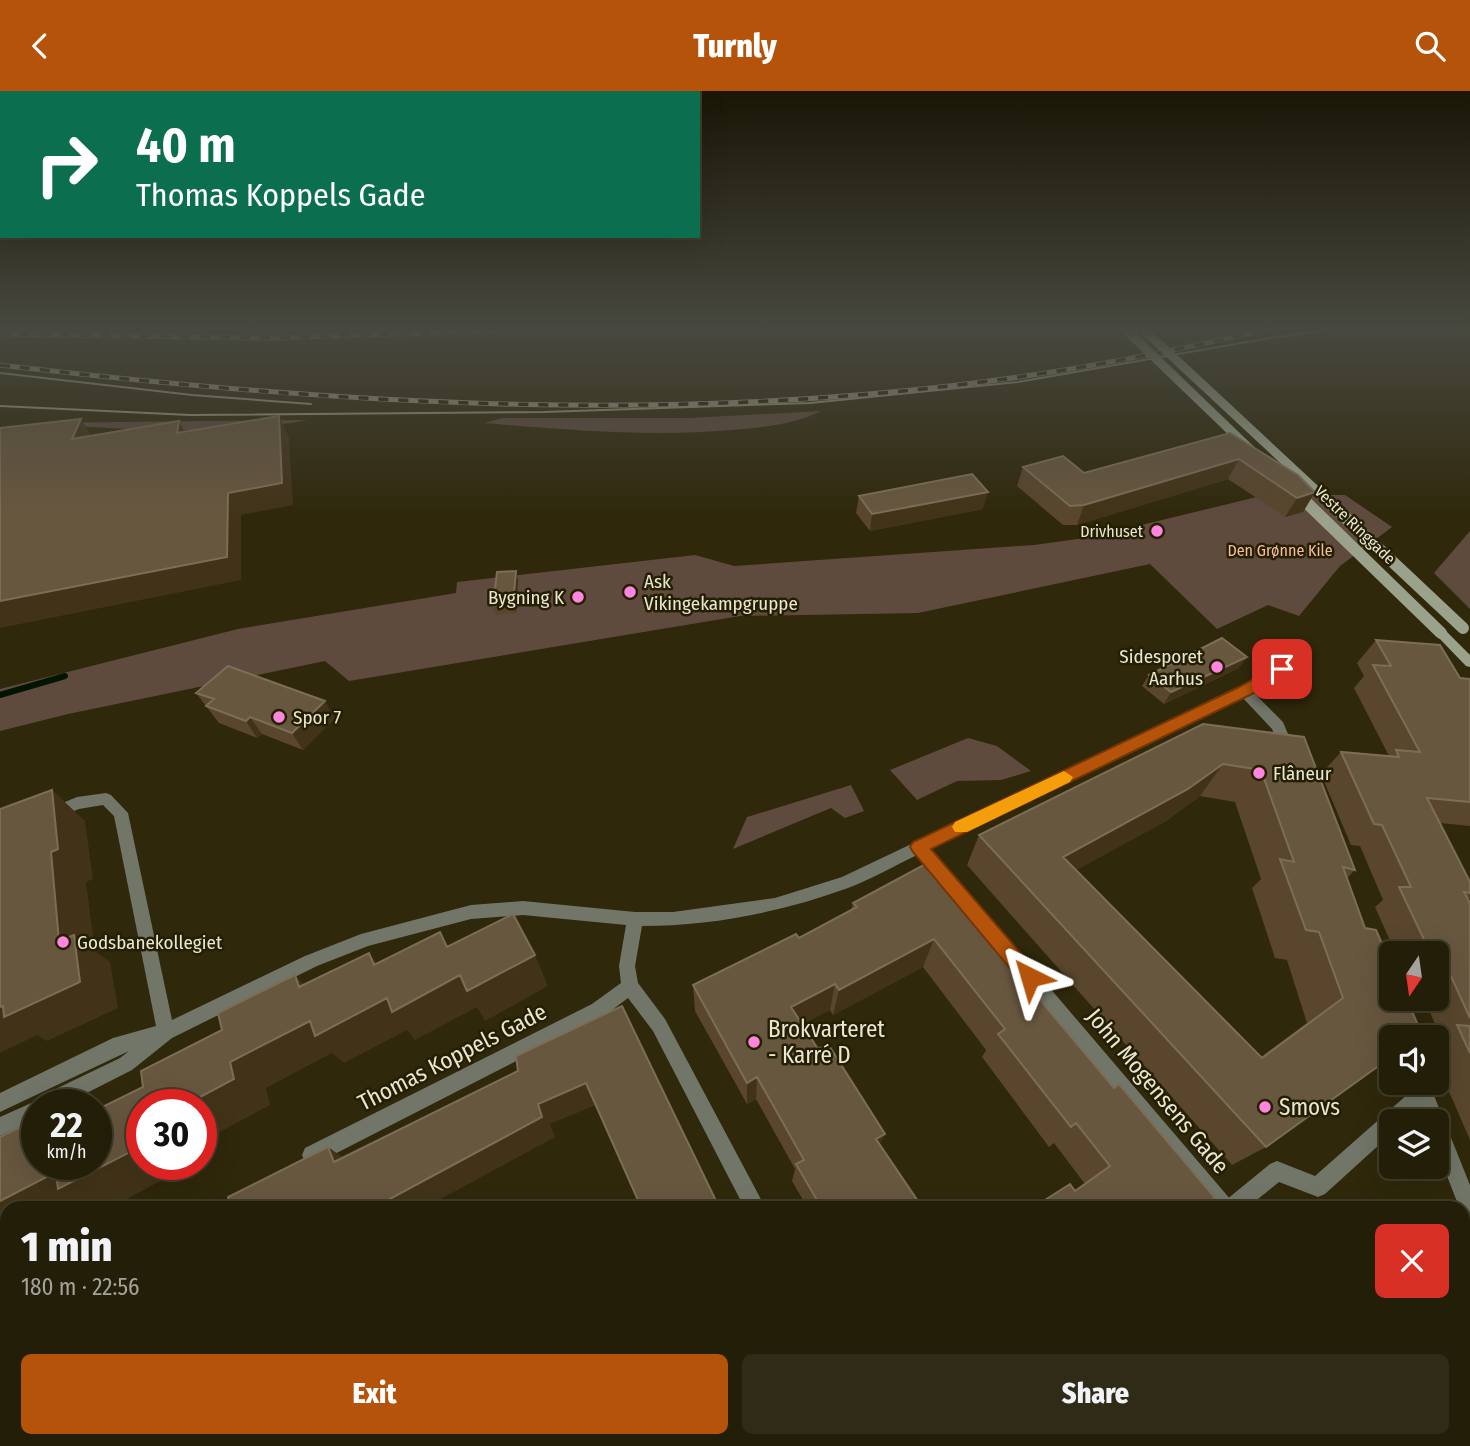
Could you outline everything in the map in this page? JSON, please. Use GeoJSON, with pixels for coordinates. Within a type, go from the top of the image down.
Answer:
{"type":"FeatureCollection","features":[{"type":"Feature","properties":{"kind":"main road"},"geometry":{"type":"LineString","coordinates":[[1189,390],[1261,459]]}},
{"type":"Feature","properties":{"kind":"main road","name":"Vestre Ringgade"},"geometry":{"type":"LineString","coordinates":[[1209,390],[1466,631]]}},
{"type":"Feature","properties":{"kind":"main road","name":"Vestre Ringgade"},"geometry":{"type":"LineString","coordinates":[[1291,488],[1470,663]]}},
{"type":"Feature","properties":{"kind":"street"},"geometry":{"type":"LineString","coordinates":[[76,1089],[126,1064],[166,1033],[311,961],[367,939],[430,920],[471,912],[523,908],[635,919],[673,919],[775,905],[846,882],[1244,691],[1282,669]]}},
{"type":"Feature","properties":{"kind":"street"},"geometry":{"type":"LineString","coordinates":[[1244,691],[1278,726],[1294,765]]}},
{"type":"Feature","properties":{"kind":"street"},"geometry":{"type":"LineString","coordinates":[[38,818],[77,803],[106,799],[121,813],[166,1033]]}},
{"type":"Feature","properties":{"kind":"street"},"geometry":{"type":"LineString","coordinates":[[919,847],[959,893]]}},
{"type":"Feature","properties":{"kind":"street"},"geometry":{"type":"LineString","coordinates":[[635,919],[627,967],[630,986],[659,1025],[752,1201]]}},
{"type":"Feature","properties":{"kind":"street","name":"John Mogensens Gade"},"geometry":{"type":"LineString","coordinates":[[1021,967],[1219,1201]]}},
{"type":"Feature","properties":{"kind":"street","name":"Thomas Koppels Gade"},"geometry":{"type":"LineString","coordinates":[[293,1164],[598,1010],[630,986]]}},
{"type":"Feature","properties":{"kind":"street"},"geometry":{"type":"LineString","coordinates":[[0,1103],[119,1044],[166,1033]]}},
{"type":"Feature","properties":{"kind":"street"},"geometry":{"type":"LineString","coordinates":[[1403,1109],[1416,1095]]}},
{"type":"Feature","properties":{"kind":"street"},"geometry":{"type":"LineString","coordinates":[[0,1127],[21,1117]]}},
{"type":"Feature","properties":{"kind":"street"},"geometry":{"type":"LineString","coordinates":[[1240,1201],[1277,1171],[1318,1187],[1379,1133]]}},
{"type":"Feature","properties":{"kind":"street"},"geometry":{"type":"LineString","coordinates":[[1449,1157],[1466,1201]]}},
{"type":"Feature","properties":{"kind":"green space"},"geometry":{"type":"Polygon","coordinates":[[[821,411],[778,425],[701,432],[608,432],[484,423],[503,418],[689,418],[821,411]]]}},
{"type":"Feature","properties":{"kind":"green space"},"geometry":{"type":"Polygon","coordinates":[[[308,420],[203,430],[28,423],[308,420]]]}},
{"type":"Feature","properties":{"kind":"green space","name":"Den Grønne Kile"},"geometry":{"type":"Polygon","coordinates":[[[1265,495],[1345,495],[1392,527],[1340,566],[1299,616],[1268,605],[1217,629],[1150,564],[918,613],[740,616],[349,681],[325,661],[68,714],[0,731],[0,689],[238,629],[456,593],[457,582],[695,555],[734,566],[1034,545],[1092,537],[1265,495]]]}},
{"type":"Feature","properties":{"kind":"green space"},"geometry":{"type":"Polygon","coordinates":[[[1470,531],[1470,609],[1434,573],[1470,531]]]}},
{"type":"Feature","properties":{"kind":"green space"},"geometry":{"type":"Polygon","coordinates":[[[968,738],[997,746],[1031,771],[1001,780],[957,781],[917,800],[890,770],[968,738]]]}},
{"type":"Feature","properties":{"kind":"green space"},"geometry":{"type":"Polygon","coordinates":[[[851,785],[864,811],[845,818],[831,808],[733,849],[747,817],[851,785]]]}},
{"type":"Feature","properties":{"kind":"building"},"geometry":{"type":"Polygon","coordinates":[[[279,416],[282,483],[228,493],[227,557],[0,601],[0,428],[81,419],[72,439],[179,421],[177,433],[279,416]]]}},
{"type":"Feature","properties":{"kind":"building"},"geometry":{"type":"Polygon","coordinates":[[[1230,433],[1298,475],[1315,492],[1297,498],[1239,459],[1084,505],[1070,506],[1023,467],[1063,456],[1084,473],[1230,433]]]}},
{"type":"Feature","properties":{"kind":"building"},"geometry":{"type":"Polygon","coordinates":[[[972,474],[988,492],[872,514],[859,496],[972,474]]]}},
{"type":"Feature","properties":{"kind":"building"},"geometry":{"type":"Polygon","coordinates":[[[516,571],[513,604],[493,606],[497,572],[516,571]]]}},
{"type":"Feature","properties":{"kind":"building"},"geometry":{"type":"Polygon","coordinates":[[[1222,638],[1247,657],[1171,692],[1149,675],[1222,638]]]}},
{"type":"Feature","properties":{"kind":"building"},"geometry":{"type":"Polygon","coordinates":[[[1376,640],[1440,645],[1460,678],[1470,679],[1470,802],[1427,798],[1470,882],[1470,893],[1464,892],[1470,903],[1470,1018],[1449,972],[1449,941],[1425,941],[1399,887],[1411,887],[1382,825],[1374,824],[1341,752],[1399,757],[1396,750],[1420,752],[1373,665],[1391,666],[1376,640]]]}},
{"type":"Feature","properties":{"kind":"building"},"geometry":{"type":"Polygon","coordinates":[[[228,666],[325,701],[292,733],[250,717],[246,721],[206,706],[214,699],[196,693],[228,666]]]}},
{"type":"Feature","properties":{"kind":"building"},"geometry":{"type":"Polygon","coordinates":[[[1203,724],[1304,737],[1355,870],[1343,867],[1365,928],[1376,930],[1381,941],[1379,1011],[1412,1011],[1418,1025],[1379,1025],[1379,1066],[1266,1147],[979,835],[1203,724]],[[1223,764],[1188,789],[1063,857],[1262,1058],[1343,998],[1319,932],[1306,930],[1280,859],[1294,862],[1261,770],[1223,764]]]}},
{"type":"Feature","properties":{"kind":"building"},"geometry":{"type":"Polygon","coordinates":[[[52,790],[58,849],[51,852],[59,941],[74,935],[80,982],[4,1017],[3,1006],[0,1007],[0,809],[52,790]]]}},
{"type":"Feature","properties":{"kind":"building"},"geometry":{"type":"Polygon","coordinates":[[[933,860],[1043,989],[1035,994],[1114,1088],[1119,1084],[1215,1198],[1211,1201],[1043,1201],[1070,1184],[1075,1191],[1110,1166],[1076,1123],[1071,1127],[998,1034],[1005,1029],[934,939],[839,990],[835,984],[791,1007],[818,1049],[828,1044],[885,1134],[876,1139],[918,1201],[818,1201],[796,1164],[804,1160],[757,1077],[747,1083],[693,985],[796,934],[799,938],[857,907],[853,903],[933,860]]]}},
{"type":"Feature","properties":{"kind":"building"},"geometry":{"type":"Polygon","coordinates":[[[513,914],[535,955],[467,991],[460,975],[392,1012],[387,998],[315,1036],[310,1021],[230,1062],[234,1079],[215,1089],[139,1089],[143,1087],[141,1071],[222,1030],[218,1013],[295,975],[299,987],[369,953],[374,965],[440,932],[447,947],[513,914]]]}},
{"type":"Feature","properties":{"kind":"building"},"geometry":{"type":"Polygon","coordinates":[[[622,1006],[716,1201],[638,1201],[586,1083],[538,1104],[542,1117],[386,1201],[229,1201],[228,1197],[328,1147],[334,1162],[518,1071],[516,1056],[622,1006]]]}},
{"type":"Feature","properties":{"kind":"building"},"geometry":{"type":"Polygon","coordinates":[[[1457,1025],[1470,1026],[1470,1053],[1457,1025]]]}},
{"type":"Feature","properties":{"kind":"building"},"geometry":{"type":"Polygon","coordinates":[[[126,1095],[126,1154],[112,1161],[112,1102],[126,1095]]]}},
{"type":"Feature","properties":{"kind":"building"},"geometry":{"type":"Polygon","coordinates":[[[21,1127],[21,1180],[41,1180],[0,1201],[0,1137],[21,1127]]]}},
{"type":"Feature","properties":{"kind":"building"},"geometry":{"type":"Polygon","coordinates":[[[57,1180],[76,1180],[58,1189],[57,1180]]]}},
{"type":"Feature","properties":{"kind":"waterway"},"geometry":{"type":"LineString","coordinates":[[0,695],[65,676]]}},
{"type":"Feature","properties":{"kind":"tram line"},"geometry":{"type":"LineString","coordinates":[[150,390],[311,404]]}},
{"type":"Feature","properties":{"kind":"tram line"},"geometry":{"type":"LineString","coordinates":[[0,406],[190,415],[544,412],[810,403],[936,390]]}},
{"type":"Feature","properties":{"kind":"railway"},"geometry":{"type":"LineString","coordinates":[[254,390],[394,400],[526,405],[658,405],[789,400],[906,390]]}},
{"type":"Feature","properties":{"kind":"slow traffic"},"geometry":{"type":"LineString","coordinates":[[961,827],[1064,777]]}},
{"type":"Feature","properties":{"kind":"place","name":"Drivhuset"},"geometry":{"type":"Point","coordinates":[1157,531]}},
{"type":"Feature","properties":{"kind":"place","name":"Ask Vikingekampgruppe"},"geometry":{"type":"Point","coordinates":[630,592]}},
{"type":"Feature","properties":{"kind":"place","name":"Bygning K"},"geometry":{"type":"Point","coordinates":[578,597]}},
{"type":"Feature","properties":{"kind":"place","name":"Sidesporet Aarhus"},"geometry":{"type":"Point","coordinates":[1217,667]}},
{"type":"Feature","properties":{"kind":"place","name":"Spor 7"},"geometry":{"type":"Point","coordinates":[279,717]}},
{"type":"Feature","properties":{"kind":"place","name":"Flâneur"},"geometry":{"type":"Point","coordinates":[1259,773]}},
{"type":"Feature","properties":{"kind":"place","name":"Godsbanekollegiet"},"geometry":{"type":"Point","coordinates":[63,942]}},
{"type":"Feature","properties":{"kind":"place","name":"Brokvarteret - Karré D"},"geometry":{"type":"Point","coordinates":[754,1042]}},
{"type":"Feature","properties":{"kind":"place","name":"Smovs"},"geometry":{"type":"Point","coordinates":[1265,1107]}},
{"type":"Feature","properties":{"kind":"route"},"geometry":{"type":"LineString","coordinates":[[1030,977],[919,847],[1244,691],[1282,669]]}}]}
